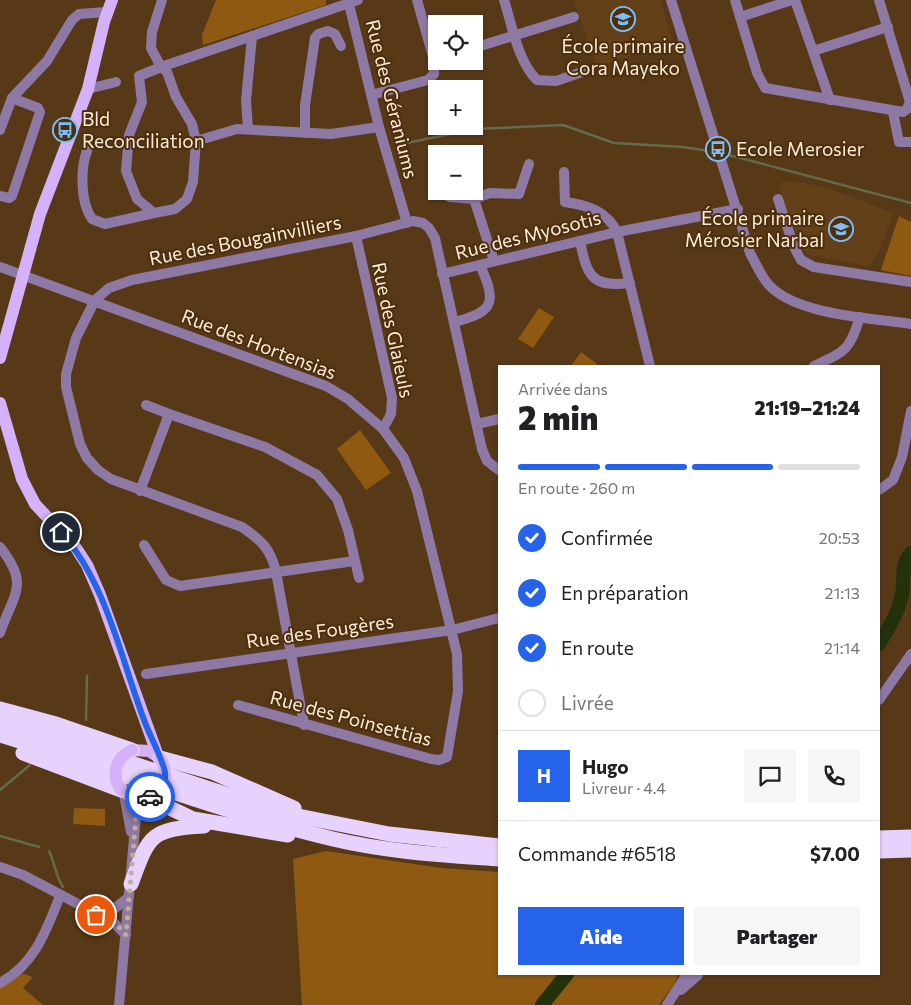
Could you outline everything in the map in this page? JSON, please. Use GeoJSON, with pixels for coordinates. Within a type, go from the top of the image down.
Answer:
{"type":"FeatureCollection","features":[{"type":"Feature","properties":{"kind":"highway"},"geometry":{"type":"LineString","coordinates":[[0,709],[56,724],[133,750]]}},
{"type":"Feature","properties":{"kind":"highway"},"geometry":{"type":"LineString","coordinates":[[0,720],[283,813],[389,834],[498,844]]}},
{"type":"Feature","properties":{"kind":"highway"},"geometry":{"type":"LineString","coordinates":[[0,735],[238,812],[333,839],[403,851],[498,859]]}},
{"type":"Feature","properties":{"kind":"highway"},"geometry":{"type":"LineString","coordinates":[[0,745],[34,756],[122,792]]}},
{"type":"Feature","properties":{"kind":"highway"},"geometry":{"type":"LineString","coordinates":[[159,757],[212,772],[308,813],[419,835],[498,844]]}},
{"type":"Feature","properties":{"kind":"highway"},"geometry":{"type":"LineString","coordinates":[[147,798],[193,820],[310,838],[333,839]]}},
{"type":"Feature","properties":{"kind":"highway"},"geometry":{"type":"LineString","coordinates":[[130,891],[146,846],[160,832],[177,828],[228,825]]}},
{"type":"Feature","properties":{"kind":"highway"},"geometry":{"type":"LineString","coordinates":[[880,841],[911,837]]}},
{"type":"Feature","properties":{"kind":"highway"},"geometry":{"type":"LineString","coordinates":[[880,841],[911,850]]}},
{"type":"Feature","properties":{"kind":"main road"},"geometry":{"type":"LineString","coordinates":[[0,358],[49,187],[88,89],[106,12],[112,0]]}},
{"type":"Feature","properties":{"kind":"main road"},"geometry":{"type":"LineString","coordinates":[[0,403],[14,457],[22,479],[35,504],[76,548],[90,572],[120,647],[144,722],[165,769],[165,781],[159,791],[147,798],[134,799],[122,792],[116,782],[116,768],[120,759],[133,750],[140,742],[144,722]]}},
{"type":"Feature","properties":{"kind":"main road"},"geometry":{"type":"LineString","coordinates":[[133,750],[150,751],[159,757]]}},
{"type":"Feature","properties":{"kind":"street"},"geometry":{"type":"LineString","coordinates":[[88,148],[83,165],[88,214],[92,219],[106,224],[159,212],[181,205],[190,192],[193,182],[196,141],[192,124],[176,97],[167,72],[152,54],[151,43],[162,0]]}},
{"type":"Feature","properties":{"kind":"street"},"geometry":{"type":"LineString","coordinates":[[417,0],[428,37]]}},
{"type":"Feature","properties":{"kind":"street"},"geometry":{"type":"LineString","coordinates":[[504,0],[530,73],[537,80],[556,81],[585,71]]}},
{"type":"Feature","properties":{"kind":"street"},"geometry":{"type":"LineString","coordinates":[[671,0],[738,209],[750,253],[770,287],[796,304],[860,317],[911,324]]}},
{"type":"Feature","properties":{"kind":"street"},"geometry":{"type":"LineString","coordinates":[[735,0],[757,73],[765,88],[894,112],[907,109],[910,102],[879,0]]}},
{"type":"Feature","properties":{"kind":"street"},"geometry":{"type":"LineString","coordinates":[[740,17],[794,0],[830,100]]}},
{"type":"Feature","properties":{"kind":"street"},"geometry":{"type":"LineString","coordinates":[[159,212],[142,205],[133,192],[125,161],[131,128],[142,102],[138,78],[144,73],[352,1]]}},
{"type":"Feature","properties":{"kind":"street","name":"Rue des Géraniums"},"geometry":{"type":"LineString","coordinates":[[352,1],[379,127],[407,223]]}},
{"type":"Feature","properties":{"kind":"street"},"geometry":{"type":"LineString","coordinates":[[0,130],[12,98],[47,61],[76,16],[84,13],[106,12]]}},
{"type":"Feature","properties":{"kind":"street"},"geometry":{"type":"LineString","coordinates":[[483,45],[574,17]]}},
{"type":"Feature","properties":{"kind":"street"},"geometry":{"type":"LineString","coordinates":[[813,51],[888,27]]}},
{"type":"Feature","properties":{"kind":"street"},"geometry":{"type":"LineString","coordinates":[[305,133],[305,105],[315,38],[318,34],[328,31],[335,34],[341,46]]}},
{"type":"Feature","properties":{"kind":"street"},"geometry":{"type":"LineString","coordinates":[[248,129],[246,100],[252,36]]}},
{"type":"Feature","properties":{"kind":"street"},"geometry":{"type":"LineString","coordinates":[[371,94],[428,80],[435,70]]}},
{"type":"Feature","properties":{"kind":"street"},"geometry":{"type":"LineString","coordinates":[[88,89],[116,82]]}},
{"type":"Feature","properties":{"kind":"street"},"geometry":{"type":"LineString","coordinates":[[0,196],[9,198],[12,196],[40,112],[38,108],[12,98]]}},
{"type":"Feature","properties":{"kind":"street"},"geometry":{"type":"LineString","coordinates":[[894,112],[899,142],[911,142]]}},
{"type":"Feature","properties":{"kind":"street"},"geometry":{"type":"LineString","coordinates":[[196,141],[226,131],[248,129],[305,133],[346,133],[379,127]]}},
{"type":"Feature","properties":{"kind":"street"},"geometry":{"type":"LineString","coordinates":[[483,196],[490,194],[519,194],[529,164]]}},
{"type":"Feature","properties":{"kind":"street"},"geometry":{"type":"LineString","coordinates":[[564,172],[565,202],[588,207],[599,212],[612,221],[617,232],[650,365]]}},
{"type":"Feature","properties":{"kind":"street"},"geometry":{"type":"LineString","coordinates":[[778,199],[794,247],[801,260],[814,267],[911,282]]}},
{"type":"Feature","properties":{"kind":"street"},"geometry":{"type":"LineString","coordinates":[[474,200],[494,261]]}},
{"type":"Feature","properties":{"kind":"street","name":"Rue des Myosotis"},"geometry":{"type":"LineString","coordinates":[[498,469],[487,461],[442,274],[617,232],[738,209]]}},
{"type":"Feature","properties":{"kind":"street"},"geometry":{"type":"LineString","coordinates":[[407,223],[418,222],[432,232],[442,274]]}},
{"type":"Feature","properties":{"kind":"street","name":"Rue des Bougainvilliers"},"geometry":{"type":"LineString","coordinates":[[95,300],[108,288],[132,280],[356,236],[407,223]]}},
{"type":"Feature","properties":{"kind":"street","name":"Rue des Glaieuls"},"geometry":{"type":"LineString","coordinates":[[356,236],[392,398],[391,414],[383,429]]}},
{"type":"Feature","properties":{"kind":"street"},"geometry":{"type":"LineString","coordinates":[[580,241],[586,269],[590,276],[608,285],[630,283]]}},
{"type":"Feature","properties":{"kind":"street"},"geometry":{"type":"LineString","coordinates":[[454,322],[479,314],[490,298],[490,289],[480,265]]}},
{"type":"Feature","properties":{"kind":"street","name":"Rue des Hortensias"},"geometry":{"type":"LineString","coordinates":[[0,267],[95,300],[326,386],[348,398],[383,429],[404,458],[417,491],[452,630]]}},
{"type":"Feature","properties":{"kind":"street"},"geometry":{"type":"LineString","coordinates":[[95,300],[69,356],[66,374],[66,387],[80,444],[87,458],[98,470],[111,479],[242,527],[260,539],[268,548],[276,572],[304,725]]}},
{"type":"Feature","properties":{"kind":"street"},"geometry":{"type":"LineString","coordinates":[[816,365],[846,350],[853,340],[860,317]]}},
{"type":"Feature","properties":{"kind":"street"},"geometry":{"type":"LineString","coordinates":[[146,405],[265,447],[317,474],[337,499],[348,530],[359,578]]}},
{"type":"Feature","properties":{"kind":"street"},"geometry":{"type":"LineString","coordinates":[[880,489],[893,480],[902,457],[911,411]]}},
{"type":"Feature","properties":{"kind":"street"},"geometry":{"type":"LineString","coordinates":[[140,491],[169,414]]}},
{"type":"Feature","properties":{"kind":"street"},"geometry":{"type":"LineString","coordinates":[[477,424],[498,419]]}},
{"type":"Feature","properties":{"kind":"street"},"geometry":{"type":"LineString","coordinates":[[144,545],[166,580],[180,586],[354,561]]}},
{"type":"Feature","properties":{"kind":"street"},"geometry":{"type":"LineString","coordinates":[[0,547],[16,569],[18,585],[0,632]]}},
{"type":"Feature","properties":{"kind":"street","name":"Rue des Fougères"},"geometry":{"type":"LineString","coordinates":[[146,674],[452,630],[498,618]]}},
{"type":"Feature","properties":{"kind":"street","name":"Rue des Poinsettias"},"geometry":{"type":"LineString","coordinates":[[238,705],[431,759],[439,760],[448,757],[458,691],[459,668],[452,630]]}},
{"type":"Feature","properties":{"kind":"street"},"geometry":{"type":"LineString","coordinates":[[880,699],[911,654]]}},
{"type":"Feature","properties":{"kind":"street"},"geometry":{"type":"LineString","coordinates":[[122,792],[133,839]]}},
{"type":"Feature","properties":{"kind":"street"},"geometry":{"type":"LineString","coordinates":[[119,1005],[136,812],[147,798]]}},
{"type":"Feature","properties":{"kind":"street"},"geometry":{"type":"LineString","coordinates":[[0,868],[23,875],[117,925],[126,935]]}},
{"type":"Feature","properties":{"kind":"street"},"geometry":{"type":"LineString","coordinates":[[91,912],[114,909],[130,891]]}},
{"type":"Feature","properties":{"kind":"street"},"geometry":{"type":"LineString","coordinates":[[0,983],[17,972],[34,955],[60,896]]}},
{"type":"Feature","properties":{"kind":"street"},"geometry":{"type":"LineString","coordinates":[[667,1005],[686,975]]}},
{"type":"Feature","properties":{"kind":"street"},"geometry":{"type":"LineString","coordinates":[[674,995],[699,975]]}},
{"type":"Feature","properties":{"kind":"shaded area"},"geometry":{"type":"Polygon","coordinates":[[[216,0],[326,0],[326,5],[203,45],[202,35],[216,0]]]}},
{"type":"Feature","properties":{"kind":"shaded area","name":"École primaire Cora Mayeko"},"geometry":{"type":"Polygon","coordinates":[[[574,0],[660,0],[672,39],[597,68],[574,0]]]}},
{"type":"Feature","properties":{"kind":"shaded area","name":"École primaire Mérosier Narbal"},"geometry":{"type":"Polygon","coordinates":[[[782,182],[804,183],[831,189],[893,213],[879,252],[868,266],[808,255],[800,245],[779,186],[782,182]]]}},
{"type":"Feature","properties":{"kind":"shaded area"},"geometry":{"type":"Polygon","coordinates":[[[899,216],[911,222],[911,276],[881,270],[899,216]]]}},
{"type":"Feature","properties":{"kind":"shaded area"},"geometry":{"type":"Polygon","coordinates":[[[539,308],[554,317],[533,348],[518,339],[539,308]]]}},
{"type":"Feature","properties":{"kind":"shaded area"},"geometry":{"type":"Polygon","coordinates":[[[581,352],[597,364],[596,365],[572,365],[581,352]]]}},
{"type":"Feature","properties":{"kind":"shaded area"},"geometry":{"type":"Polygon","coordinates":[[[360,430],[391,473],[366,490],[337,449],[360,430]]]}},
{"type":"Feature","properties":{"kind":"shaded area"},"geometry":{"type":"Polygon","coordinates":[[[74,808],[105,809],[105,826],[73,824],[74,808]]]}},
{"type":"Feature","properties":{"kind":"shaded area"},"geometry":{"type":"Polygon","coordinates":[[[326,851],[441,868],[498,872],[498,975],[678,975],[659,1005],[302,1005],[293,859],[326,851]]]}},
{"type":"Feature","properties":{"kind":"shaded area"},"geometry":{"type":"Polygon","coordinates":[[[21,973],[33,977],[23,988],[43,1005],[0,1005],[0,987],[21,973]]]}},
{"type":"Feature","properties":{"kind":"waterway"},"geometry":{"type":"LineString","coordinates":[[402,144],[474,129],[563,125],[614,143],[683,147],[716,152]]}},
{"type":"Feature","properties":{"kind":"waterway"},"geometry":{"type":"LineString","coordinates":[[721,153],[911,203]]}},
{"type":"Feature","properties":{"kind":"waterway"},"geometry":{"type":"LineString","coordinates":[[880,642],[901,601],[905,562],[911,553]]}},
{"type":"Feature","properties":{"kind":"waterway"},"geometry":{"type":"LineString","coordinates":[[86,720],[87,676]]}},
{"type":"Feature","properties":{"kind":"waterway"},"geometry":{"type":"LineString","coordinates":[[0,790],[30,765]]}},
{"type":"Feature","properties":{"kind":"waterway"},"geometry":{"type":"LineString","coordinates":[[0,836],[39,847]]}},
{"type":"Feature","properties":{"kind":"waterway"},"geometry":{"type":"LineString","coordinates":[[49,851],[63,887]]}},
{"type":"Feature","properties":{"kind":"waterway"},"geometry":{"type":"LineString","coordinates":[[542,1005],[566,975]]}},
{"type":"Feature","properties":{"kind":"way so far"},"geometry":{"type":"LineString","coordinates":[[96,915],[117,925],[126,935],[136,812],[141,804],[150,797]]}},
{"type":"Feature","properties":{"kind":"place","name":"École primaire Cora Mayeko"},"geometry":{"type":"Point","coordinates":[623,19]}},
{"type":"Feature","properties":{"kind":"place","name":"Bld Reconciliation"},"geometry":{"type":"Point","coordinates":[65,130]}},
{"type":"Feature","properties":{"kind":"place","name":"Ecole Merosier"},"geometry":{"type":"Point","coordinates":[718,149]}},
{"type":"Feature","properties":{"kind":"place","name":"École primaire Mérosier Narbal"},"geometry":{"type":"Point","coordinates":[841,229]}},
{"type":"Feature","properties":{"kind":"route"},"geometry":{"type":"LineString","coordinates":[[61,532],[76,548],[100,595],[120,647],[144,722],[158,756],[163,763],[166,775],[165,781],[159,791],[150,797]]}}]}
